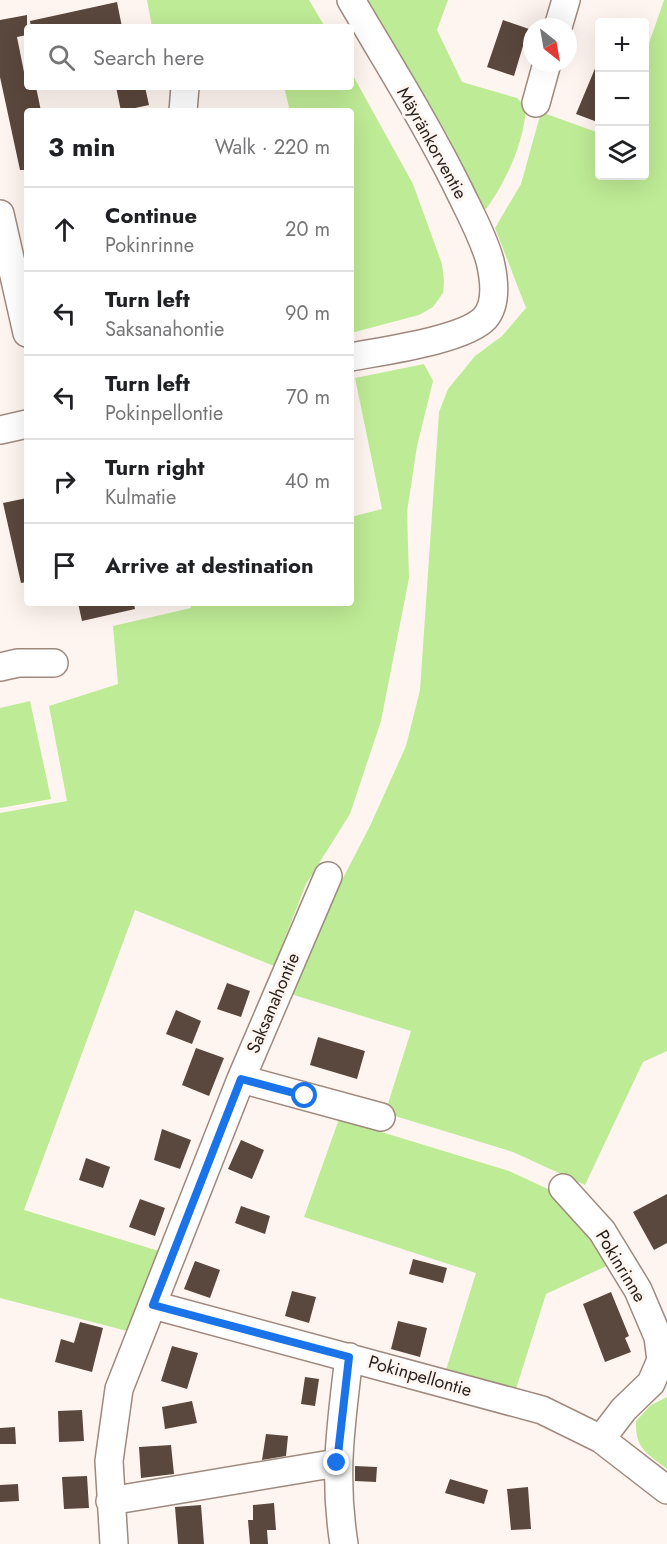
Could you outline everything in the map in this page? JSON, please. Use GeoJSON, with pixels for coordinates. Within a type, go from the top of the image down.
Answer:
{"type":"FeatureCollection","features":[{"type":"Feature","properties":{"kind":"street","name":"Mäyränkorventie"},"geometry":{"type":"LineString","coordinates":[[351,0],[430,134],[467,207],[489,260],[494,293],[490,311],[485,318],[471,328],[435,340],[354,356]]}},
{"type":"Feature","properties":{"kind":"street"},"geometry":{"type":"LineString","coordinates":[[561,18],[566,0]]}},
{"type":"Feature","properties":{"kind":"street"},"geometry":{"type":"LineString","coordinates":[[536,103],[545,72]]}},
{"type":"Feature","properties":{"kind":"street"},"geometry":{"type":"LineString","coordinates":[[183,108],[185,90]]}},
{"type":"Feature","properties":{"kind":"street"},"geometry":{"type":"LineString","coordinates":[[0,214],[24,320]]}},
{"type":"Feature","properties":{"kind":"street"},"geometry":{"type":"LineString","coordinates":[[0,429],[24,425]]}},
{"type":"Feature","properties":{"kind":"street"},"geometry":{"type":"LineString","coordinates":[[0,667],[18,663],[54,663]]}},
{"type":"Feature","properties":{"kind":"street","name":"Saksanahontie"},"geometry":{"type":"LineString","coordinates":[[114,1544],[109,1461],[119,1389],[241,1079],[328,876]]}},
{"type":"Feature","properties":{"kind":"street"},"geometry":{"type":"LineString","coordinates":[[241,1079],[381,1117]]}},
{"type":"Feature","properties":{"kind":"street","name":"Pokinrinne"},"geometry":{"type":"LineString","coordinates":[[563,1188],[602,1231],[638,1290],[658,1337],[661,1360],[651,1383],[624,1409],[601,1439]]}},
{"type":"Feature","properties":{"kind":"street","name":"Pokinpellontie"},"geometry":{"type":"LineString","coordinates":[[153,1305],[542,1410],[601,1439],[667,1490]]}},
{"type":"Feature","properties":{"kind":"street"},"geometry":{"type":"LineString","coordinates":[[344,1544],[337,1491],[337,1463],[349,1357]]}},
{"type":"Feature","properties":{"kind":"street"},"geometry":{"type":"LineString","coordinates":[[110,1501],[337,1463]]}},
{"type":"Feature","properties":{"kind":"green space"},"geometry":{"type":"Polygon","coordinates":[[[147,0],[309,0],[323,24],[151,24],[147,0]]]}},
{"type":"Feature","properties":{"kind":"green space"},"geometry":{"type":"Polygon","coordinates":[[[368,0],[448,0],[437,30],[462,82],[517,98],[526,107],[522,134],[513,160],[487,208],[483,210],[448,136],[368,0]]]}},
{"type":"Feature","properties":{"kind":"green space"},"geometry":{"type":"Polygon","coordinates":[[[664,0],[667,0],[667,1051],[643,1062],[585,1185],[513,1152],[385,1113],[411,1031],[284,992],[370,826],[406,746],[420,690],[439,412],[448,389],[475,356],[502,336],[526,308],[495,228],[521,184],[541,112],[595,132],[595,180],[649,180],[649,43],[664,0]]]}},
{"type":"Feature","properties":{"kind":"green space"},"geometry":{"type":"Polygon","coordinates":[[[354,77],[413,184],[442,264],[443,293],[433,307],[419,315],[354,332],[354,108],[289,108],[285,90],[354,90],[354,77]]]}},
{"type":"Feature","properties":{"kind":"green space"},"geometry":{"type":"Polygon","coordinates":[[[424,364],[433,381],[417,446],[407,512],[409,578],[381,721],[350,814],[306,884],[274,966],[135,910],[24,1210],[159,1251],[127,1331],[0,1298],[0,813],[67,801],[49,706],[118,684],[113,626],[191,608],[191,606],[354,606],[354,516],[382,509],[355,378],[424,364]]]}},
{"type":"Feature","properties":{"kind":"green space"},"geometry":{"type":"Polygon","coordinates":[[[30,701],[51,799],[0,808],[0,708],[30,701]]]}},
{"type":"Feature","properties":{"kind":"green space"},"geometry":{"type":"Polygon","coordinates":[[[339,1119],[509,1171],[548,1189],[577,1214],[613,1263],[546,1294],[515,1392],[446,1370],[476,1273],[304,1217],[339,1119]]]}},
{"type":"Feature","properties":{"kind":"green space"},"geometry":{"type":"Polygon","coordinates":[[[667,1397],[667,1469],[648,1454],[640,1444],[636,1421],[651,1405],[667,1397]]]}},
{"type":"Feature","properties":{"kind":"building"},"geometry":{"type":"Polygon","coordinates":[[[117,2],[121,24],[30,24],[30,21],[117,2]]]}},
{"type":"Feature","properties":{"kind":"building"},"geometry":{"type":"Polygon","coordinates":[[[27,15],[24,36],[17,37],[24,72],[24,90],[37,90],[40,108],[24,108],[24,170],[20,170],[0,77],[0,20],[27,15]]]}},
{"type":"Feature","properties":{"kind":"building"},"geometry":{"type":"Polygon","coordinates":[[[503,20],[523,27],[523,46],[514,76],[487,67],[503,20]]]}},
{"type":"Feature","properties":{"kind":"building"},"geometry":{"type":"Polygon","coordinates":[[[595,69],[595,121],[576,114],[595,69]]]}},
{"type":"Feature","properties":{"kind":"building"},"geometry":{"type":"Polygon","coordinates":[[[117,90],[146,90],[149,105],[120,108],[117,90]]]}},
{"type":"Feature","properties":{"kind":"building"},"geometry":{"type":"Polygon","coordinates":[[[24,499],[24,582],[21,583],[3,503],[24,499]]]}},
{"type":"Feature","properties":{"kind":"building"},"geometry":{"type":"Polygon","coordinates":[[[79,606],[134,606],[135,609],[82,621],[79,606]]]}},
{"type":"Feature","properties":{"kind":"building"},"geometry":{"type":"Polygon","coordinates":[[[227,983],[250,991],[241,1017],[217,1009],[227,983]]]}},
{"type":"Feature","properties":{"kind":"building"},"geometry":{"type":"Polygon","coordinates":[[[176,1010],[201,1021],[192,1044],[166,1034],[176,1010]]]}},
{"type":"Feature","properties":{"kind":"building"},"geometry":{"type":"Polygon","coordinates":[[[318,1037],[365,1051],[357,1079],[310,1065],[318,1037]]]}},
{"type":"Feature","properties":{"kind":"building"},"geometry":{"type":"Polygon","coordinates":[[[196,1048],[224,1058],[209,1096],[182,1085],[196,1048]]]}},
{"type":"Feature","properties":{"kind":"building"},"geometry":{"type":"Polygon","coordinates":[[[162,1129],[191,1140],[180,1169],[154,1160],[162,1129]]]}},
{"type":"Feature","properties":{"kind":"building"},"geometry":{"type":"Polygon","coordinates":[[[241,1140],[264,1150],[252,1179],[228,1169],[241,1140]]]}},
{"type":"Feature","properties":{"kind":"building"},"geometry":{"type":"Polygon","coordinates":[[[86,1158],[110,1167],[103,1188],[79,1180],[86,1158]]]}},
{"type":"Feature","properties":{"kind":"building"},"geometry":{"type":"Polygon","coordinates":[[[667,1194],[667,1243],[654,1250],[633,1212],[667,1194]]]}},
{"type":"Feature","properties":{"kind":"building"},"geometry":{"type":"Polygon","coordinates":[[[140,1199],[165,1208],[155,1236],[129,1227],[140,1199]]]}},
{"type":"Feature","properties":{"kind":"building"},"geometry":{"type":"Polygon","coordinates":[[[241,1206],[270,1216],[265,1234],[235,1223],[241,1206]]]}},
{"type":"Feature","properties":{"kind":"building"},"geometry":{"type":"Polygon","coordinates":[[[413,1259],[447,1268],[443,1283],[409,1274],[413,1259]]]}},
{"type":"Feature","properties":{"kind":"building"},"geometry":{"type":"Polygon","coordinates":[[[195,1261],[220,1270],[210,1298],[184,1289],[195,1261]]]}},
{"type":"Feature","properties":{"kind":"building"},"geometry":{"type":"Polygon","coordinates":[[[292,1291],[316,1297],[309,1323],[285,1316],[292,1291]]]}},
{"type":"Feature","properties":{"kind":"building"},"geometry":{"type":"Polygon","coordinates":[[[611,1292],[629,1336],[625,1338],[631,1352],[605,1362],[583,1304],[611,1292]]]}},
{"type":"Feature","properties":{"kind":"building"},"geometry":{"type":"Polygon","coordinates":[[[398,1321],[427,1328],[420,1357],[391,1349],[398,1321]]]}},
{"type":"Feature","properties":{"kind":"building"},"geometry":{"type":"Polygon","coordinates":[[[80,1322],[103,1328],[92,1372],[55,1362],[61,1339],[74,1343],[80,1322]]]}},
{"type":"Feature","properties":{"kind":"building"},"geometry":{"type":"Polygon","coordinates":[[[172,1346],[198,1353],[187,1389],[161,1381],[172,1346]]]}},
{"type":"Feature","properties":{"kind":"building"},"geometry":{"type":"Polygon","coordinates":[[[305,1377],[319,1379],[315,1406],[301,1404],[305,1377]]]}},
{"type":"Feature","properties":{"kind":"building"},"geometry":{"type":"Polygon","coordinates":[[[192,1401],[197,1423],[165,1429],[162,1407],[192,1401]]]}},
{"type":"Feature","properties":{"kind":"building"},"geometry":{"type":"Polygon","coordinates":[[[82,1410],[84,1441],[59,1442],[58,1411],[82,1410]]]}},
{"type":"Feature","properties":{"kind":"building"},"geometry":{"type":"Polygon","coordinates":[[[15,1427],[16,1444],[0,1444],[0,1428],[15,1427]]]}},
{"type":"Feature","properties":{"kind":"building"},"geometry":{"type":"Polygon","coordinates":[[[266,1434],[288,1436],[286,1456],[262,1460],[266,1434]]]}},
{"type":"Feature","properties":{"kind":"building"},"geometry":{"type":"Polygon","coordinates":[[[171,1445],[174,1474],[141,1478],[139,1447],[171,1445]]]}},
{"type":"Feature","properties":{"kind":"building"},"geometry":{"type":"Polygon","coordinates":[[[355,1466],[377,1467],[376,1482],[355,1481],[355,1466]]]}},
{"type":"Feature","properties":{"kind":"building"},"geometry":{"type":"Polygon","coordinates":[[[87,1476],[89,1508],[64,1509],[62,1477],[87,1476]]]}},
{"type":"Feature","properties":{"kind":"building"},"geometry":{"type":"Polygon","coordinates":[[[450,1479],[488,1490],[484,1504],[445,1493],[450,1479]]]}},
{"type":"Feature","properties":{"kind":"building"},"geometry":{"type":"Polygon","coordinates":[[[18,1484],[19,1501],[0,1502],[0,1485],[18,1484]]]}},
{"type":"Feature","properties":{"kind":"building"},"geometry":{"type":"Polygon","coordinates":[[[528,1487],[531,1529],[511,1530],[507,1489],[528,1487]]]}},
{"type":"Feature","properties":{"kind":"building"},"geometry":{"type":"Polygon","coordinates":[[[274,1503],[276,1530],[267,1530],[268,1544],[250,1544],[248,1520],[253,1520],[253,1505],[274,1503]]]}},
{"type":"Feature","properties":{"kind":"building"},"geometry":{"type":"Polygon","coordinates":[[[201,1505],[204,1544],[178,1544],[175,1507],[201,1505]]]}},
{"type":"Feature","properties":{"kind":"route"},"geometry":{"type":"LineString","coordinates":[[305,1096],[241,1079],[153,1305],[349,1357],[337,1463]]}}]}
